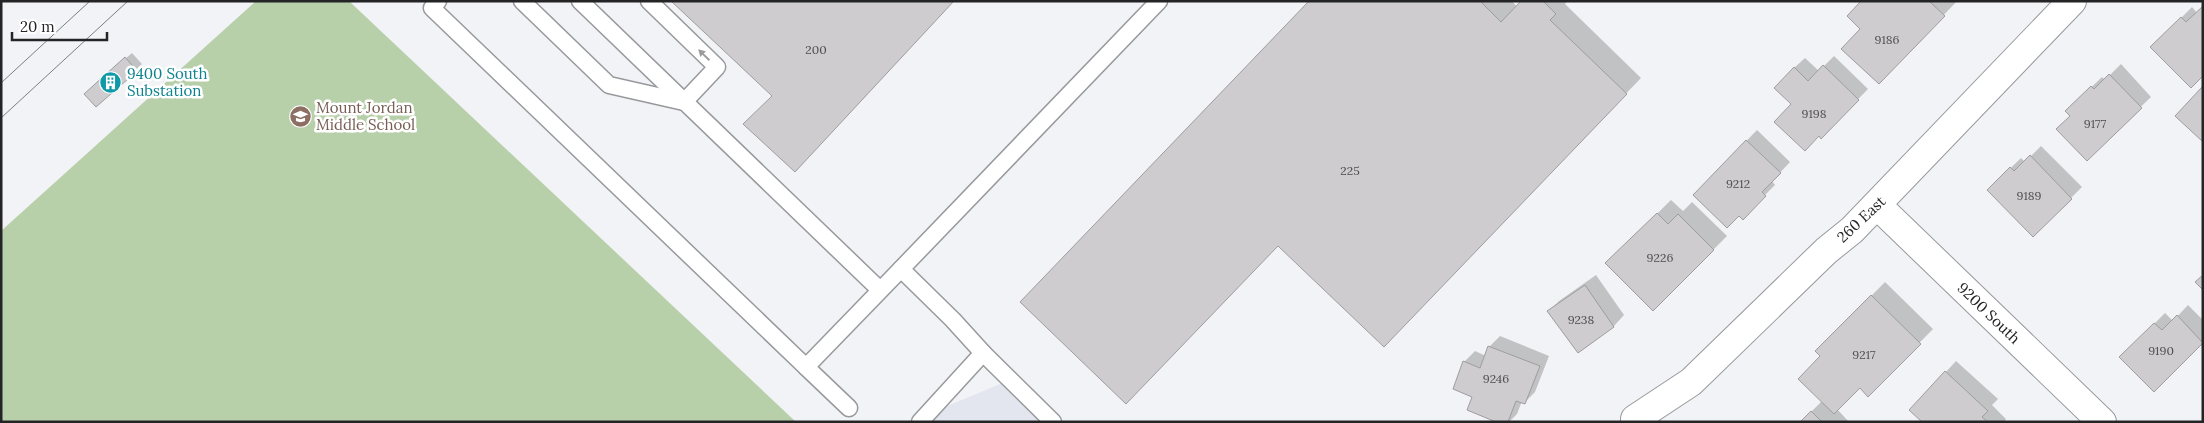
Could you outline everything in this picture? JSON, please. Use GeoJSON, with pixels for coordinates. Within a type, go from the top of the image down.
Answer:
{"type":"FeatureCollection","features":[{"type":"Feature","properties":{"kind":"street","name":"260 East"},"geometry":{"type":"LineString","coordinates":[[1635,419],[1691,382],[1826,251],[1852,230],[2072,1]]}},
{"type":"Feature","properties":{"kind":"street","name":"9200 South"},"geometry":{"type":"LineString","coordinates":[[1877,205],[2102,422]]}},
{"type":"Feature","properties":{"kind":"lane"},"geometry":{"type":"LineString","coordinates":[[438,1],[432,8],[849,408]]}},
{"type":"Feature","properties":{"kind":"lane"},"geometry":{"type":"LineString","coordinates":[[522,1],[609,85],[684,102]]}},
{"type":"Feature","properties":{"kind":"lane"},"geometry":{"type":"LineString","coordinates":[[580,1],[880,290]]}},
{"type":"Feature","properties":{"kind":"lane"},"geometry":{"type":"LineString","coordinates":[[648,1],[717,67],[684,102]]}},
{"type":"Feature","properties":{"kind":"lane"},"geometry":{"type":"LineString","coordinates":[[806,367],[1159,1]]}},
{"type":"Feature","properties":{"kind":"lane"},"geometry":{"type":"LineString","coordinates":[[901,269],[954,320],[983,353],[1053,422]]}},
{"type":"Feature","properties":{"kind":"lane"},"geometry":{"type":"LineString","coordinates":[[920,422],[983,353]]}},
{"type":"Feature","properties":{"kind":"shaded area"},"geometry":{"type":"Polygon","coordinates":[[[1005,382],[1047,422],[909,422],[1005,382]]]}},
{"type":"Feature","properties":{"kind":"green space","name":"Mount Jordan Middle School"},"geometry":{"type":"Polygon","coordinates":[[[256,1],[349,1],[796,422],[1,422],[1,231],[256,1]]]}},
{"type":"Feature","properties":{"kind":"building"},"geometry":{"type":"Polygon","coordinates":[[[671,1],[954,1],[795,172],[743,124],[772,96],[671,1]]]}},
{"type":"Feature","properties":{"kind":"building"},"geometry":{"type":"Polygon","coordinates":[[[1309,1],[1480,1],[1501,22],[1521,1],[1543,1],[1556,14],[1550,20],[1627,94],[1384,347],[1278,246],[1126,404],[1020,302],[1309,1]]]}},
{"type":"Feature","properties":{"kind":"building"},"geometry":{"type":"Polygon","coordinates":[[[1861,1],[1929,1],[1945,16],[1879,84],[1841,49],[1860,29],[1847,16],[1861,1]]]}},
{"type":"Feature","properties":{"kind":"building"},"geometry":{"type":"Polygon","coordinates":[[[2203,6],[2203,76],[2191,88],[2150,47],[2181,17],[2186,22],[2203,6]]]}},
{"type":"Feature","properties":{"kind":"building","name":"9400 South Substation"},"geometry":{"type":"Polygon","coordinates":[[[125,57],[137,71],[96,107],[84,94],[125,57]]]}},
{"type":"Feature","properties":{"kind":"building"},"geometry":{"type":"Polygon","coordinates":[[[1823,65],[1859,100],[1821,139],[1819,136],[1805,151],[1774,122],[1791,104],[1774,88],[1794,67],[1808,81],[1823,65]]]}},
{"type":"Feature","properties":{"kind":"building"},"geometry":{"type":"Polygon","coordinates":[[[2109,74],[2142,108],[2087,161],[2056,129],[2070,116],[2065,111],[2091,86],[2094,89],[2109,74]]]}},
{"type":"Feature","properties":{"kind":"building"},"geometry":{"type":"Polygon","coordinates":[[[2203,86],[2203,140],[2202,141],[2175,116],[2203,86]]]}},
{"type":"Feature","properties":{"kind":"building"},"geometry":{"type":"Polygon","coordinates":[[[1746,140],[1781,173],[1762,192],[1766,196],[1743,220],[1739,216],[1727,228],[1693,195],[1746,140]]]}},
{"type":"Feature","properties":{"kind":"building"},"geometry":{"type":"Polygon","coordinates":[[[2030,155],[2072,199],[2033,237],[1987,190],[2010,167],[2014,171],[2030,155]]]}},
{"type":"Feature","properties":{"kind":"building"},"geometry":{"type":"Polygon","coordinates":[[[1657,213],[1668,224],[1678,214],[1714,250],[1653,311],[1605,263],[1657,213]]]}},
{"type":"Feature","properties":{"kind":"building"},"geometry":{"type":"Polygon","coordinates":[[[2203,275],[2203,290],[2195,282],[2203,275]]]}},
{"type":"Feature","properties":{"kind":"building"},"geometry":{"type":"Polygon","coordinates":[[[1585,285],[1614,327],[1578,353],[1547,311],[1585,285]]]}},
{"type":"Feature","properties":{"kind":"building"},"geometry":{"type":"Polygon","coordinates":[[[1871,295],[1921,344],[1868,397],[1860,388],[1834,414],[1798,379],[1820,356],[1815,351],[1871,295]]]}},
{"type":"Feature","properties":{"kind":"building"},"geometry":{"type":"Polygon","coordinates":[[[2177,315],[2203,343],[2154,392],[2119,357],[2154,323],[2162,330],[2177,315]]]}},
{"type":"Feature","properties":{"kind":"building"},"geometry":{"type":"Polygon","coordinates":[[[1488,346],[1540,366],[1525,404],[1516,401],[1508,422],[1496,422],[1467,410],[1472,397],[1453,389],[1463,361],[1480,368],[1488,346]]]}},
{"type":"Feature","properties":{"kind":"building"},"geometry":{"type":"Polygon","coordinates":[[[1945,371],[1988,411],[1982,417],[1988,422],[1922,422],[1909,410],[1945,371]]]}},
{"type":"Feature","properties":{"kind":"building"},"geometry":{"type":"Polygon","coordinates":[[[1811,411],[1822,422],[1800,422],[1811,411]]]}},
{"type":"Feature","properties":{"kind":"tram line"},"geometry":{"type":"LineString","coordinates":[[1,83],[90,1]]}},
{"type":"Feature","properties":{"kind":"tram line"},"geometry":{"type":"LineString","coordinates":[[1,118],[128,1]]}},
{"type":"Feature","properties":{"kind":"place","name":"9400 South Substation"},"geometry":{"type":"Point","coordinates":[111,82]}},
{"type":"Feature","properties":{"kind":"place","name":"Mount Jordan Middle School"},"geometry":{"type":"Point","coordinates":[300,116]}}]}
